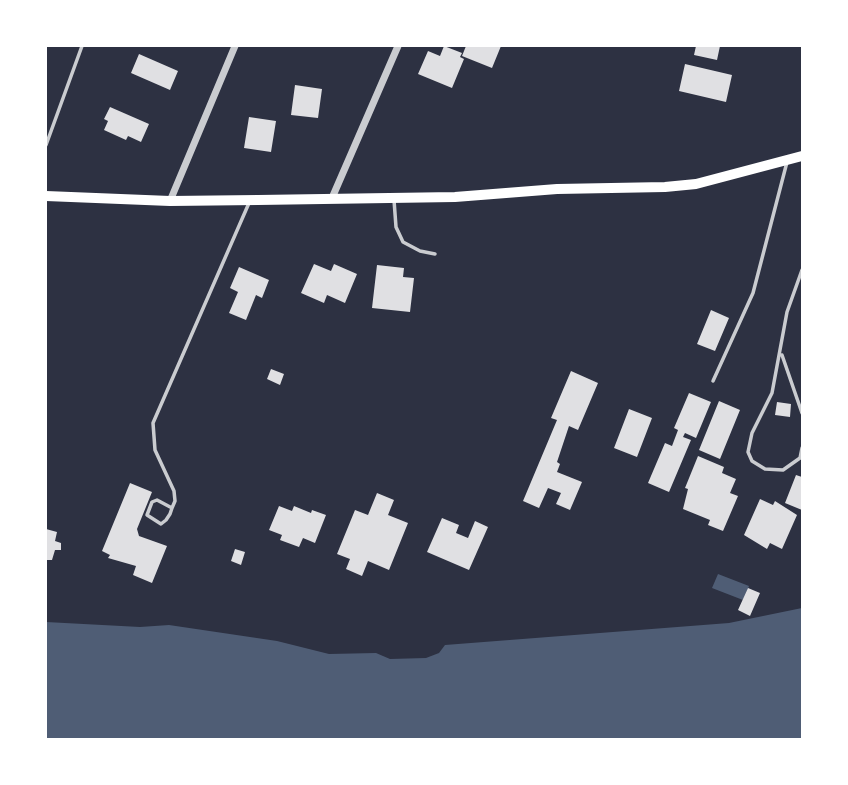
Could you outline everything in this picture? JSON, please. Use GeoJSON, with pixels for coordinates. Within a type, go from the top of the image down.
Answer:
{"type":"FeatureCollection","features":[{"type":"Feature","properties":{"kind":"main road"},"geometry":{"type":"LineString","coordinates":[[46,196],[170,201],[250,200],[394,197],[696,184],[803,156]]}},
{"type":"Feature","properties":{"kind":"street"},"geometry":{"type":"LineString","coordinates":[[170,201],[235,46]]}},
{"type":"Feature","properties":{"kind":"street"},"geometry":{"type":"LineString","coordinates":[[332,198],[398,46]]}},
{"type":"Feature","properties":{"kind":"lane"},"geometry":{"type":"LineString","coordinates":[[46,145],[82,46]]}},
{"type":"Feature","properties":{"kind":"lane"},"geometry":{"type":"LineString","coordinates":[[713,381],[752,293],[788,160]]}},
{"type":"Feature","properties":{"kind":"lane"},"geometry":{"type":"LineString","coordinates":[[394,197],[396,227],[402,242],[420,251],[435,254]]}},
{"type":"Feature","properties":{"kind":"lane"},"geometry":{"type":"LineString","coordinates":[[172,508],[157,500],[152,502],[148,515],[161,524],[172,508],[174,491],[155,450],[153,423],[250,200]]}},
{"type":"Feature","properties":{"kind":"lane"},"geometry":{"type":"LineString","coordinates":[[803,270],[788,312],[772,393],[752,433],[748,452],[752,461],[765,469],[783,470],[802,458],[803,448]]}},
{"type":"Feature","properties":{"kind":"lane"},"geometry":{"type":"LineString","coordinates":[[782,353],[803,413]]}},
{"type":"Feature","properties":{"kind":"water"},"geometry":{"type":"Polygon","coordinates":[[[718,574],[749,586],[743,600],[712,588],[718,574]]]}},
{"type":"Feature","properties":{"kind":"water"},"geometry":{"type":"Polygon","coordinates":[[[802,608],[802,739],[46,739],[46,622],[140,627],[169,625],[277,641],[329,654],[376,653],[390,659],[426,658],[439,653],[445,645],[729,623],[802,608]]]}},
{"type":"Feature","properties":{"kind":"building"},"geometry":{"type":"Polygon","coordinates":[[[444,46],[462,53],[460,57],[464,59],[452,88],[418,74],[428,51],[440,56],[444,46]]]}},
{"type":"Feature","properties":{"kind":"building"},"geometry":{"type":"Polygon","coordinates":[[[466,46],[501,46],[492,68],[462,56],[466,46]]]}},
{"type":"Feature","properties":{"kind":"building"},"geometry":{"type":"Polygon","coordinates":[[[696,46],[720,46],[717,60],[694,55],[696,46]]]}},
{"type":"Feature","properties":{"kind":"building"},"geometry":{"type":"Polygon","coordinates":[[[139,54],[178,71],[170,90],[131,73],[139,54]]]}},
{"type":"Feature","properties":{"kind":"building"},"geometry":{"type":"Polygon","coordinates":[[[685,64],[732,75],[726,102],[679,91],[685,64]]]}},
{"type":"Feature","properties":{"kind":"building"},"geometry":{"type":"Polygon","coordinates":[[[295,85],[322,89],[318,118],[291,115],[295,85]]]}},
{"type":"Feature","properties":{"kind":"building"},"geometry":{"type":"Polygon","coordinates":[[[110,107],[149,124],[141,142],[128,136],[126,140],[104,130],[108,121],[104,119],[110,107]]]}},
{"type":"Feature","properties":{"kind":"building"},"geometry":{"type":"Polygon","coordinates":[[[249,117],[276,121],[271,152],[244,148],[249,117]]]}},
{"type":"Feature","properties":{"kind":"building"},"geometry":{"type":"Polygon","coordinates":[[[314,264],[331,271],[334,264],[357,274],[345,303],[327,295],[324,303],[301,293],[314,264]]]}},
{"type":"Feature","properties":{"kind":"building"},"geometry":{"type":"Polygon","coordinates":[[[377,265],[404,268],[403,277],[414,278],[410,312],[372,308],[377,265]]]}},
{"type":"Feature","properties":{"kind":"building"},"geometry":{"type":"Polygon","coordinates":[[[239,267],[269,280],[262,298],[256,295],[246,320],[229,313],[238,292],[230,288],[239,267]]]}},
{"type":"Feature","properties":{"kind":"building"},"geometry":{"type":"Polygon","coordinates":[[[711,310],[729,318],[715,351],[697,344],[711,310]]]}},
{"type":"Feature","properties":{"kind":"building"},"geometry":{"type":"Polygon","coordinates":[[[271,369],[284,374],[280,385],[267,379],[271,369]]]}},
{"type":"Feature","properties":{"kind":"building"},"geometry":{"type":"Polygon","coordinates":[[[571,371],[598,383],[578,430],[569,426],[557,462],[560,464],[557,472],[582,482],[570,510],[556,504],[561,493],[548,488],[539,508],[523,501],[557,420],[551,418],[571,371]]]}},
{"type":"Feature","properties":{"kind":"building"},"geometry":{"type":"Polygon","coordinates":[[[689,393],[711,402],[696,438],[685,433],[683,437],[691,440],[669,492],[648,483],[665,443],[672,446],[678,430],[674,428],[689,393]]]}},
{"type":"Feature","properties":{"kind":"building"},"geometry":{"type":"Polygon","coordinates":[[[719,401],[740,410],[720,459],[699,450],[719,401]]]}},
{"type":"Feature","properties":{"kind":"building"},"geometry":{"type":"Polygon","coordinates":[[[777,402],[791,404],[790,417],[775,415],[777,402]]]}},
{"type":"Feature","properties":{"kind":"building"},"geometry":{"type":"Polygon","coordinates":[[[629,409],[652,418],[637,457],[614,448],[629,409]]]}},
{"type":"Feature","properties":{"kind":"building"},"geometry":{"type":"Polygon","coordinates":[[[698,456],[724,467],[722,473],[736,479],[730,493],[738,496],[723,531],[708,525],[710,520],[683,509],[688,489],[685,488],[698,456]]]}},
{"type":"Feature","properties":{"kind":"building"},"geometry":{"type":"Polygon","coordinates":[[[796,475],[802,477],[802,510],[785,503],[796,475]]]}},
{"type":"Feature","properties":{"kind":"building"},"geometry":{"type":"Polygon","coordinates":[[[130,483],[152,492],[137,529],[139,536],[167,546],[152,583],[133,575],[136,566],[108,558],[110,555],[102,551],[130,483]]]}},
{"type":"Feature","properties":{"kind":"building"},"geometry":{"type":"Polygon","coordinates":[[[377,493],[394,500],[388,515],[408,523],[389,570],[368,561],[362,576],[346,569],[350,559],[337,554],[355,510],[368,515],[377,493]]]}},
{"type":"Feature","properties":{"kind":"building"},"geometry":{"type":"Polygon","coordinates":[[[760,499],[773,505],[775,501],[797,515],[782,549],[770,543],[767,549],[744,535],[760,499]]]}},
{"type":"Feature","properties":{"kind":"building"},"geometry":{"type":"Polygon","coordinates":[[[279,506],[292,511],[294,506],[311,513],[312,510],[326,515],[315,543],[303,538],[299,547],[280,540],[282,535],[269,530],[279,506]]]}},
{"type":"Feature","properties":{"kind":"building"},"geometry":{"type":"Polygon","coordinates":[[[442,518],[459,525],[456,533],[468,538],[475,521],[488,527],[469,570],[427,552],[442,518]]]}},
{"type":"Feature","properties":{"kind":"building"},"geometry":{"type":"Polygon","coordinates":[[[46,529],[57,532],[55,541],[61,543],[61,550],[55,550],[52,560],[46,560],[46,529]]]}},
{"type":"Feature","properties":{"kind":"building"},"geometry":{"type":"Polygon","coordinates":[[[235,549],[245,552],[241,565],[231,561],[235,549]]]}},
{"type":"Feature","properties":{"kind":"building"},"geometry":{"type":"Polygon","coordinates":[[[748,588],[760,593],[750,616],[738,610],[748,588]]]}}]}
